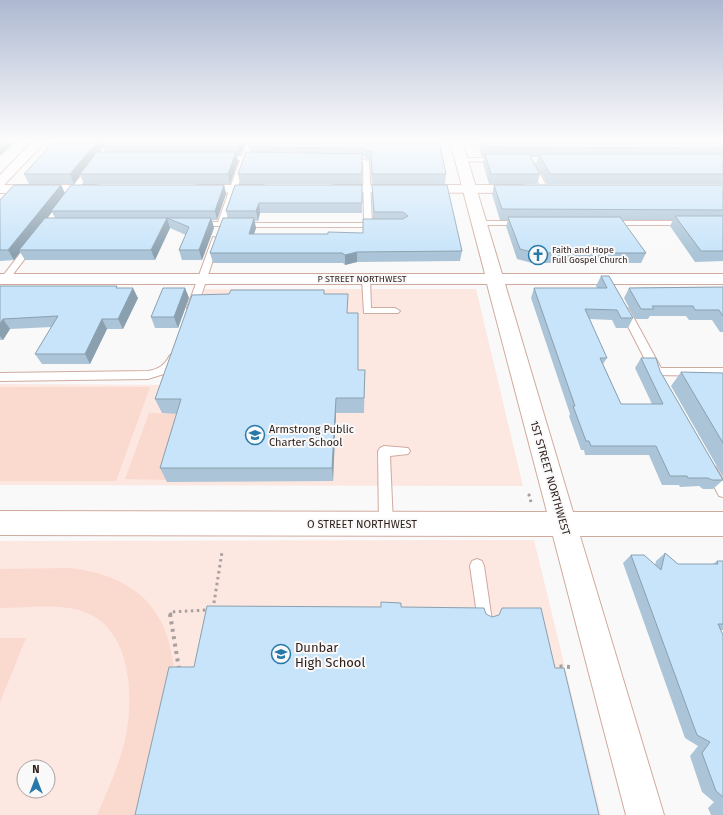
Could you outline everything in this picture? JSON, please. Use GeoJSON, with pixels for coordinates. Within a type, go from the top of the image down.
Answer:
{"type":"FeatureCollection","features":[{"type":"Feature","properties":{"kind":"street","name":"1ST STREET NORTHWEST"},"geometry":{"type":"LineString","coordinates":[[465,179],[645,815]]}},
{"type":"Feature","properties":{"kind":"street"},"geometry":{"type":"LineString","coordinates":[[0,189],[106,189]]}},
{"type":"Feature","properties":{"kind":"street"},"geometry":{"type":"LineString","coordinates":[[185,189],[272,189]]}},
{"type":"Feature","properties":{"kind":"street"},"geometry":{"type":"LineString","coordinates":[[319,189],[561,189]]}},
{"type":"Feature","properties":{"kind":"street","name":"P STREET NORTHWEST"},"geometry":{"type":"LineString","coordinates":[[2,279],[494,279],[610,284],[723,279]]}},
{"type":"Feature","properties":{"kind":"street","name":"O STREET NORTHWEST"},"geometry":{"type":"LineString","coordinates":[[0,524],[723,524]]}},
{"type":"Feature","properties":{"kind":"lane"},"geometry":{"type":"LineString","coordinates":[[2,279],[45,229],[82,179]]}},
{"type":"Feature","properties":{"kind":"lane"},"geometry":{"type":"LineString","coordinates":[[189,316],[237,179]]}},
{"type":"Feature","properties":{"kind":"lane"},"geometry":{"type":"LineString","coordinates":[[366,179],[368,225]]}},
{"type":"Feature","properties":{"kind":"lane"},"geometry":{"type":"LineString","coordinates":[[539,179],[545,189]]}},
{"type":"Feature","properties":{"kind":"lane"},"geometry":{"type":"LineString","coordinates":[[478,223],[531,223]]}},
{"type":"Feature","properties":{"kind":"lane"},"geometry":{"type":"LineString","coordinates":[[603,223],[691,223]]}},
{"type":"Feature","properties":{"kind":"lane"},"geometry":{"type":"LineString","coordinates":[[189,224],[388,225]]}},
{"type":"Feature","properties":{"kind":"lane"},"geometry":{"type":"LineString","coordinates":[[366,279],[367,311],[395,311]]}},
{"type":"Feature","properties":{"kind":"lane"},"geometry":{"type":"LineString","coordinates":[[620,302],[655,365],[658,376],[723,372]]}},
{"type":"Feature","properties":{"kind":"lane"},"geometry":{"type":"LineString","coordinates":[[0,377],[148,375],[162,373],[171,366],[176,351]]}},
{"type":"Feature","properties":{"kind":"lane"},"geometry":{"type":"LineString","coordinates":[[386,524],[384,451],[404,451]]}},
{"type":"Feature","properties":{"kind":"lane"},"geometry":{"type":"LineString","coordinates":[[708,465],[723,492]]}},
{"type":"Feature","properties":{"kind":"lane"},"geometry":{"type":"LineString","coordinates":[[477,566],[485,621]]}},
{"type":"Feature","properties":{"kind":"path"},"geometry":{"type":"LineString","coordinates":[[212,610],[222,552]]}},
{"type":"Feature","properties":{"kind":"path"},"geometry":{"type":"LineString","coordinates":[[179,674],[178,654],[170,612],[218,610]]}},
{"type":"Feature","properties":{"kind":"path"},"geometry":{"type":"LineString","coordinates":[[544,666],[572,667]]}},
{"type":"Feature","properties":{"kind":"shaded area","name":"Armstrong Public Charter School"},"geometry":{"type":"Polygon","coordinates":[[[205,289],[476,289],[523,486],[0,485],[0,384],[172,385],[205,289]]]}},
{"type":"Feature","properties":{"kind":"shaded area"},"geometry":{"type":"Polygon","coordinates":[[[0,387],[150,387],[116,481],[0,481],[0,387]]]}},
{"type":"Feature","properties":{"kind":"shaded area"},"geometry":{"type":"Polygon","coordinates":[[[149,413],[188,414],[168,480],[125,479],[149,413]]]}},
{"type":"Feature","properties":{"kind":"shaded area","name":"Dunbar High School"},"geometry":{"type":"Polygon","coordinates":[[[534,540],[601,815],[0,815],[0,541],[534,540]]]}},
{"type":"Feature","properties":{"kind":"shaded area"},"geometry":{"type":"Polygon","coordinates":[[[69,568],[94,572],[115,579],[133,589],[147,602],[159,617],[167,636],[172,657],[175,682],[150,815],[97,815],[122,753],[129,707],[129,687],[126,667],[121,649],[112,632],[99,620],[82,611],[62,607],[41,606],[0,608],[0,569],[69,568]]]}},
{"type":"Feature","properties":{"kind":"shaded area"},"geometry":{"type":"Polygon","coordinates":[[[0,638],[26,638],[0,702],[0,638]]]}},
{"type":"Feature","properties":{"kind":"building"},"geometry":{"type":"Polygon","coordinates":[[[14,185],[61,185],[8,250],[0,250],[0,200],[14,185]]]}},
{"type":"Feature","properties":{"kind":"building"},"geometry":{"type":"Polygon","coordinates":[[[71,185],[224,185],[215,211],[51,211],[71,185]]]}},
{"type":"Feature","properties":{"kind":"building"},"geometry":{"type":"Polygon","coordinates":[[[235,185],[362,185],[362,203],[259,203],[256,211],[226,211],[235,185]]]}},
{"type":"Feature","properties":{"kind":"building"},"geometry":{"type":"Polygon","coordinates":[[[372,185],[447,185],[462,251],[357,252],[345,255],[342,253],[210,253],[223,218],[254,218],[249,234],[328,234],[328,232],[363,233],[363,219],[403,219],[408,216],[403,212],[374,212],[372,185]]]}},
{"type":"Feature","properties":{"kind":"building"},"geometry":{"type":"Polygon","coordinates":[[[494,185],[723,185],[723,210],[502,209],[494,185]]]}},
{"type":"Feature","properties":{"kind":"building"},"geometry":{"type":"Polygon","coordinates":[[[675,216],[723,216],[723,251],[701,251],[675,216]]]}},
{"type":"Feature","properties":{"kind":"building"},"geometry":{"type":"Polygon","coordinates":[[[508,217],[620,217],[646,253],[535,253],[520,249],[508,217]]]}},
{"type":"Feature","properties":{"kind":"building"},"geometry":{"type":"Polygon","coordinates":[[[45,218],[167,218],[151,250],[19,250],[45,218]]]}},
{"type":"Feature","properties":{"kind":"building"},"geometry":{"type":"Polygon","coordinates":[[[167,218],[211,218],[199,250],[179,250],[189,227],[167,218]]]}},
{"type":"Feature","properties":{"kind":"building"},"geometry":{"type":"Polygon","coordinates":[[[601,276],[609,276],[633,318],[621,318],[617,310],[585,309],[607,358],[600,358],[621,404],[663,404],[641,358],[656,358],[660,371],[723,480],[688,478],[687,476],[670,476],[656,446],[591,446],[589,441],[586,441],[534,288],[607,288],[601,276]]]}},
{"type":"Feature","properties":{"kind":"building"},"geometry":{"type":"Polygon","coordinates":[[[0,286],[117,286],[116,288],[133,288],[118,319],[102,319],[85,354],[35,354],[58,316],[3,319],[0,324],[0,286]]]}},
{"type":"Feature","properties":{"kind":"building"},"geometry":{"type":"Polygon","coordinates":[[[723,287],[723,316],[719,310],[695,310],[693,306],[652,306],[654,309],[641,309],[629,288],[723,287]]]}},
{"type":"Feature","properties":{"kind":"building"},"geometry":{"type":"Polygon","coordinates":[[[163,288],[185,288],[174,317],[151,317],[163,288]]]}},
{"type":"Feature","properties":{"kind":"building"},"geometry":{"type":"Polygon","coordinates":[[[231,290],[324,290],[324,294],[348,294],[347,313],[358,313],[358,370],[365,370],[364,398],[336,398],[332,468],[160,468],[181,399],[155,399],[192,295],[229,294],[231,290]]]}},
{"type":"Feature","properties":{"kind":"building"},"geometry":{"type":"Polygon","coordinates":[[[681,372],[723,373],[723,443],[681,372]]]}},
{"type":"Feature","properties":{"kind":"building"},"geometry":{"type":"Polygon","coordinates":[[[665,553],[678,564],[718,564],[717,561],[723,561],[723,624],[718,624],[723,635],[723,797],[716,791],[702,753],[710,742],[697,735],[631,555],[644,555],[661,570],[665,553]]]}},
{"type":"Feature","properties":{"kind":"building"},"geometry":{"type":"Polygon","coordinates":[[[381,602],[401,603],[401,607],[484,608],[486,614],[492,617],[499,615],[502,608],[541,608],[555,668],[564,668],[599,815],[135,815],[169,667],[194,667],[207,606],[381,607],[381,602]]]}},
{"type":"Feature","properties":{"kind":"place","name":"Faith and Hope Full Gospel Church"},"geometry":{"type":"Point","coordinates":[538,255]}},
{"type":"Feature","properties":{"kind":"place","name":"Armstrong Public Charter School"},"geometry":{"type":"Point","coordinates":[255,435]}},
{"type":"Feature","properties":{"kind":"place","name":"Dunbar High School"},"geometry":{"type":"Point","coordinates":[281,654]}}]}
